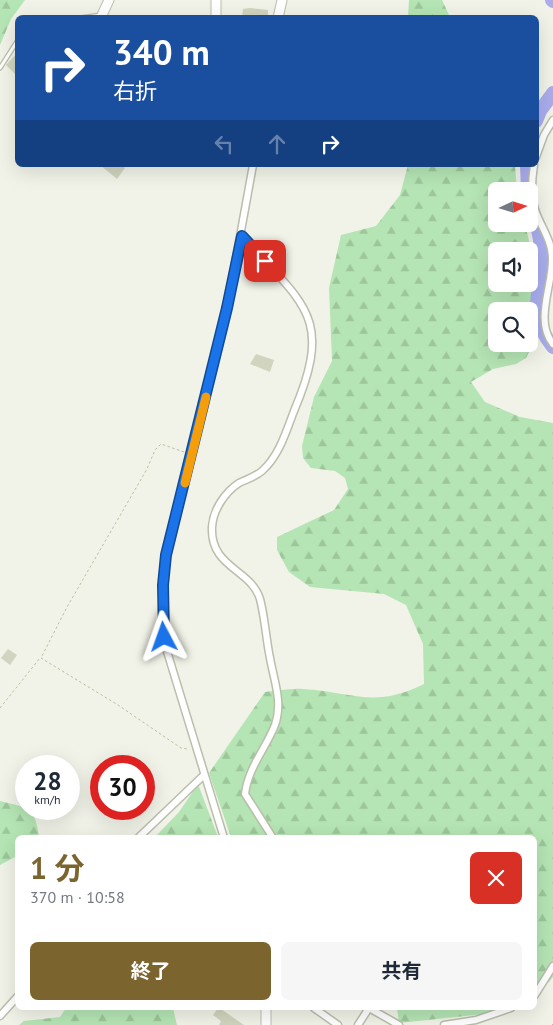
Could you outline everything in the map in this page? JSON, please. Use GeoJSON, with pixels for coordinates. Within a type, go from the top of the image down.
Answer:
{"type":"FeatureCollection","features":[{"type":"Feature","properties":{"kind":"street"},"geometry":{"type":"LineString","coordinates":[[102,15],[109,0]]}},
{"type":"Feature","properties":{"kind":"street"},"geometry":{"type":"LineString","coordinates":[[216,0],[216,15]]}},
{"type":"Feature","properties":{"kind":"street"},"geometry":{"type":"LineString","coordinates":[[279,15],[282,0]]}},
{"type":"Feature","properties":{"kind":"street"},"geometry":{"type":"LineString","coordinates":[[539,149],[544,135],[553,120]]}},
{"type":"Feature","properties":{"kind":"street"},"geometry":{"type":"LineString","coordinates":[[223,835],[169,660],[164,637],[162,608],[166,555],[192,455],[242,236],[253,167]]}},
{"type":"Feature","properties":{"kind":"street"},"geometry":{"type":"LineString","coordinates":[[534,167],[533,205],[552,250],[553,272],[545,312],[546,333],[553,344]]}},
{"type":"Feature","properties":{"kind":"street"},"geometry":{"type":"LineString","coordinates":[[242,236],[303,304],[311,328],[313,346],[306,384],[274,456],[260,472],[228,492],[215,513],[212,525],[217,550],[234,571],[255,588],[262,607],[270,658],[278,691],[278,709],[274,726],[248,780],[246,794],[271,835]]}},
{"type":"Feature","properties":{"kind":"street"},"geometry":{"type":"LineString","coordinates":[[141,835],[204,775]]}},
{"type":"Feature","properties":{"kind":"street"},"geometry":{"type":"LineString","coordinates":[[537,992],[553,966]]}},
{"type":"Feature","properties":{"kind":"street"},"geometry":{"type":"LineString","coordinates":[[0,1016],[15,999]]}},
{"type":"Feature","properties":{"kind":"street"},"geometry":{"type":"LineString","coordinates":[[266,1010],[266,1025]]}},
{"type":"Feature","properties":{"kind":"street"},"geometry":{"type":"LineString","coordinates":[[317,1010],[338,1025]]}},
{"type":"Feature","properties":{"kind":"street"},"geometry":{"type":"LineString","coordinates":[[358,1025],[368,1010]]}},
{"type":"Feature","properties":{"kind":"street"},"geometry":{"type":"LineString","coordinates":[[373,1010],[399,1025]]}},
{"type":"Feature","properties":{"kind":"street"},"geometry":{"type":"LineString","coordinates":[[444,1025],[476,1020],[505,1010]]}},
{"type":"Feature","properties":{"kind":"lane"},"geometry":{"type":"LineString","coordinates":[[0,68],[15,45]]}},
{"type":"Feature","properties":{"kind":"path"},"geometry":{"type":"LineString","coordinates":[[0,708],[41,658],[67,607],[148,469],[155,450],[162,444],[192,455]]}},
{"type":"Feature","properties":{"kind":"path"},"geometry":{"type":"LineString","coordinates":[[41,658],[118,705],[182,748],[197,750]]}},
{"type":"Feature","properties":{"kind":"green space"},"geometry":{"type":"Polygon","coordinates":[[[0,0],[25,0],[11,19],[0,45],[0,0]]]}},
{"type":"Feature","properties":{"kind":"green space"},"geometry":{"type":"Polygon","coordinates":[[[409,0],[442,0],[449,15],[408,15],[409,0]]]}},
{"type":"Feature","properties":{"kind":"green space"},"geometry":{"type":"Polygon","coordinates":[[[407,167],[515,167],[516,182],[488,182],[488,232],[527,232],[529,242],[488,242],[488,292],[537,292],[537,302],[488,302],[488,352],[529,352],[526,358],[516,364],[493,369],[471,382],[485,402],[520,417],[553,423],[553,977],[549,982],[537,989],[537,835],[230,835],[209,773],[265,692],[303,689],[363,697],[377,697],[406,692],[424,684],[423,644],[406,605],[384,594],[310,587],[289,572],[277,550],[277,537],[334,510],[348,489],[345,478],[335,471],[311,468],[303,458],[302,446],[314,397],[332,361],[329,288],[341,235],[376,226],[400,195],[407,167]]]}},
{"type":"Feature","properties":{"kind":"green space"},"geometry":{"type":"Polygon","coordinates":[[[198,784],[217,835],[157,835],[179,812],[198,784]]]}},
{"type":"Feature","properties":{"kind":"green space"},"geometry":{"type":"Polygon","coordinates":[[[0,801],[15,805],[15,820],[35,820],[39,835],[15,835],[15,857],[0,865],[0,801]]]}},
{"type":"Feature","properties":{"kind":"green space"},"geometry":{"type":"Polygon","coordinates":[[[65,1010],[173,1010],[177,1025],[19,1025],[24,1021],[60,1017],[65,1010]]]}},
{"type":"Feature","properties":{"kind":"green space"},"geometry":{"type":"Polygon","coordinates":[[[397,1010],[500,1010],[494,1013],[399,1023],[397,1010]]]}},
{"type":"Feature","properties":{"kind":"building"},"geometry":{"type":"Polygon","coordinates":[[[243,9],[268,10],[268,15],[242,15],[243,9]]]}},
{"type":"Feature","properties":{"kind":"building"},"geometry":{"type":"Polygon","coordinates":[[[15,55],[15,74],[6,65],[15,55]]]}},
{"type":"Feature","properties":{"kind":"building"},"geometry":{"type":"Polygon","coordinates":[[[102,167],[125,168],[117,179],[102,167]]]}},
{"type":"Feature","properties":{"kind":"building"},"geometry":{"type":"Polygon","coordinates":[[[256,354],[274,360],[270,372],[250,364],[256,354]]]}},
{"type":"Feature","properties":{"kind":"building"},"geometry":{"type":"Polygon","coordinates":[[[8,649],[17,655],[10,665],[1,658],[8,649]]]}},
{"type":"Feature","properties":{"kind":"building"},"geometry":{"type":"Polygon","coordinates":[[[217,1010],[222,1010],[244,1025],[219,1025],[221,1021],[213,1015],[217,1010]]]}},
{"type":"Feature","properties":{"kind":"waterway"},"geometry":{"type":"LineString","coordinates":[[539,114],[553,93]]}},
{"type":"Feature","properties":{"kind":"waterway"},"geometry":{"type":"LineString","coordinates":[[527,167],[528,182]]}},
{"type":"Feature","properties":{"kind":"waterway"},"geometry":{"type":"LineString","coordinates":[[538,231],[542,263],[537,310],[544,333],[553,347]]}},
{"type":"Feature","properties":{"kind":"slow traffic"},"geometry":{"type":"LineString","coordinates":[[185,483],[206,397]]}},
{"type":"Feature","properties":{"kind":"route"},"geometry":{"type":"LineString","coordinates":[[164,637],[162,608],[166,555],[192,455],[242,236],[265,261]]}}]}
